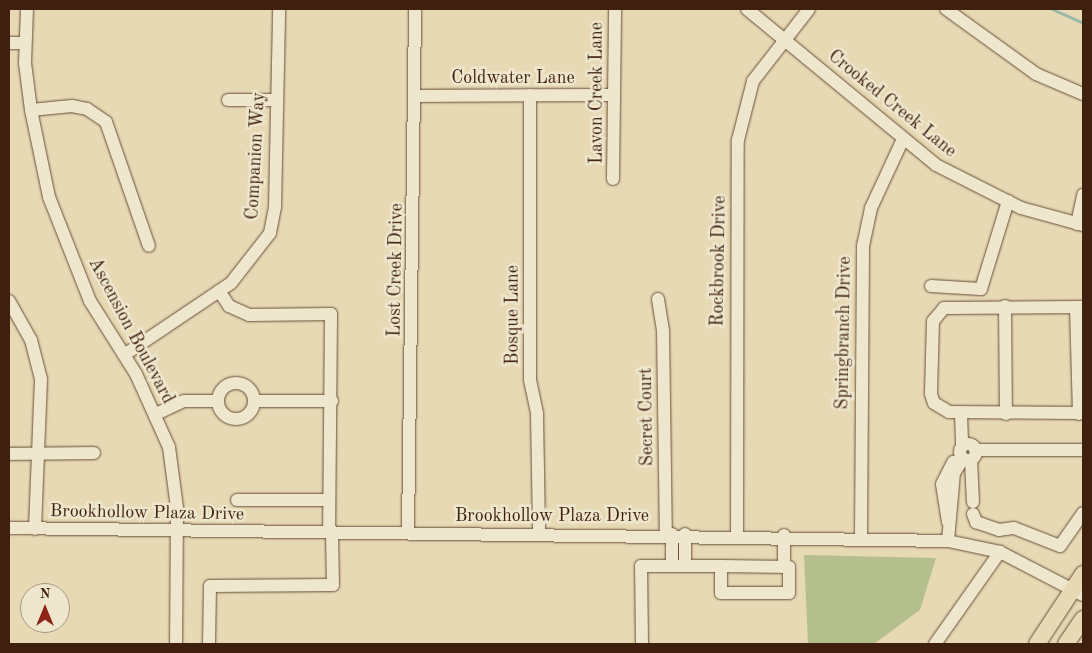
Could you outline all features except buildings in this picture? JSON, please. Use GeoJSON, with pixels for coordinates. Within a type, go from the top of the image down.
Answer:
{"type":"FeatureCollection","features":[{"type":"Feature","properties":{"kind":"main road"},"geometry":{"type":"LineString","coordinates":[[1037,644],[1078,592],[1083,574]]}},
{"type":"Feature","properties":{"kind":"main road"},"geometry":{"type":"LineString","coordinates":[[1066,644],[1083,619]]}},
{"type":"Feature","properties":{"kind":"street","name":"Ascension Boulevard"},"geometry":{"type":"LineString","coordinates":[[27,9],[26,43],[31,110],[62,235],[90,301],[124,355],[156,414],[174,468],[177,531],[176,644]]}},
{"type":"Feature","properties":{"kind":"street","name":"Companion Way"},"geometry":{"type":"LineString","coordinates":[[124,355],[219,291],[249,265],[270,233],[275,207],[278,9]]}},
{"type":"Feature","properties":{"kind":"street","name":"Lost Creek Drive"},"geometry":{"type":"LineString","coordinates":[[408,532],[416,9]]}},
{"type":"Feature","properties":{"kind":"street","name":"Lavon Creek Lane"},"geometry":{"type":"LineString","coordinates":[[613,178],[615,9]]}},
{"type":"Feature","properties":{"kind":"street","name":"Crooked Creek Lane"},"geometry":{"type":"LineString","coordinates":[[747,9],[936,165],[1008,201],[1080,225]]}},
{"type":"Feature","properties":{"kind":"street","name":"Rockbrook Drive"},"geometry":{"type":"LineString","coordinates":[[737,535],[738,140],[753,82],[784,39],[809,9]]}},
{"type":"Feature","properties":{"kind":"street"},"geometry":{"type":"LineString","coordinates":[[946,9],[1036,74],[1083,94]]}},
{"type":"Feature","properties":{"kind":"street"},"geometry":{"type":"LineString","coordinates":[[9,43],[26,43]]}},
{"type":"Feature","properties":{"kind":"street","name":"Bosque Lane"},"geometry":{"type":"LineString","coordinates":[[530,95],[530,380],[537,423],[539,533]]}},
{"type":"Feature","properties":{"kind":"street","name":"Coldwater Lane"},"geometry":{"type":"LineString","coordinates":[[414,96],[613,95]]}},
{"type":"Feature","properties":{"kind":"street"},"geometry":{"type":"LineString","coordinates":[[228,100],[277,100]]}},
{"type":"Feature","properties":{"kind":"street"},"geometry":{"type":"LineString","coordinates":[[31,110],[80,107],[106,122],[149,246]]}},
{"type":"Feature","properties":{"kind":"street","name":"Springbranch Drive"},"geometry":{"type":"LineString","coordinates":[[861,536],[863,246],[871,208],[903,139]]}},
{"type":"Feature","properties":{"kind":"street"},"geometry":{"type":"LineString","coordinates":[[1080,225],[1083,194]]}},
{"type":"Feature","properties":{"kind":"street"},"geometry":{"type":"LineString","coordinates":[[931,286],[981,290],[1008,201]]}},
{"type":"Feature","properties":{"kind":"street"},"geometry":{"type":"LineString","coordinates":[[209,644],[210,586],[333,585],[329,500],[332,401],[331,314],[249,315],[230,306],[219,291]]}},
{"type":"Feature","properties":{"kind":"street","name":"Secret Court"},"geometry":{"type":"LineString","coordinates":[[658,298],[663,330],[669,534],[672,566]]}},
{"type":"Feature","properties":{"kind":"street"},"geometry":{"type":"LineString","coordinates":[[9,301],[37,357],[39,454],[35,528]]}},
{"type":"Feature","properties":{"kind":"street"},"geometry":{"type":"LineString","coordinates":[[1006,306],[1006,414]]}},
{"type":"Feature","properties":{"kind":"street"},"geometry":{"type":"LineString","coordinates":[[1006,306],[1080,307],[1081,414],[965,414],[939,408],[931,394],[933,321],[944,308],[1006,306]]}},
{"type":"Feature","properties":{"kind":"street"},"geometry":{"type":"LineString","coordinates":[[236,383],[246,387],[254,401],[247,416],[236,419],[223,414],[218,401],[223,388],[236,383]]}},
{"type":"Feature","properties":{"kind":"street"},"geometry":{"type":"LineString","coordinates":[[156,414],[184,401],[218,401]]}},
{"type":"Feature","properties":{"kind":"street"},"geometry":{"type":"LineString","coordinates":[[254,401],[332,401]]}},
{"type":"Feature","properties":{"kind":"street"},"geometry":{"type":"LineString","coordinates":[[965,414],[972,508],[976,522],[999,530],[1014,528],[1060,546],[1083,513]]}},
{"type":"Feature","properties":{"kind":"street"},"geometry":{"type":"LineString","coordinates":[[967,452],[1083,450]]}},
{"type":"Feature","properties":{"kind":"street"},"geometry":{"type":"LineString","coordinates":[[9,454],[94,452]]}},
{"type":"Feature","properties":{"kind":"street"},"geometry":{"type":"LineString","coordinates":[[948,540],[948,522],[942,484],[967,452]]}},
{"type":"Feature","properties":{"kind":"street"},"geometry":{"type":"LineString","coordinates":[[238,500],[329,500]]}},
{"type":"Feature","properties":{"kind":"street","name":"Brookhollow Plaza Drive"},"geometry":{"type":"LineString","coordinates":[[9,528],[784,535],[948,540],[996,550],[1078,592]]}},
{"type":"Feature","properties":{"kind":"street"},"geometry":{"type":"LineString","coordinates":[[935,644],[996,550],[999,530]]}},
{"type":"Feature","properties":{"kind":"street"},"geometry":{"type":"LineString","coordinates":[[685,534],[685,566]]}},
{"type":"Feature","properties":{"kind":"street"},"geometry":{"type":"LineString","coordinates":[[784,535],[784,567]]}},
{"type":"Feature","properties":{"kind":"street"},"geometry":{"type":"LineString","coordinates":[[642,644],[641,566],[721,566],[789,567],[789,594],[721,593],[721,566]]}},
{"type":"Feature","properties":{"kind":"green space"},"geometry":{"type":"Polygon","coordinates":[[[804,555],[936,558],[920,610],[874,644],[808,644],[804,555]]]}},
{"type":"Feature","properties":{"kind":"waterway"},"geometry":{"type":"LineString","coordinates":[[1052,9],[1083,23]]}}]}
